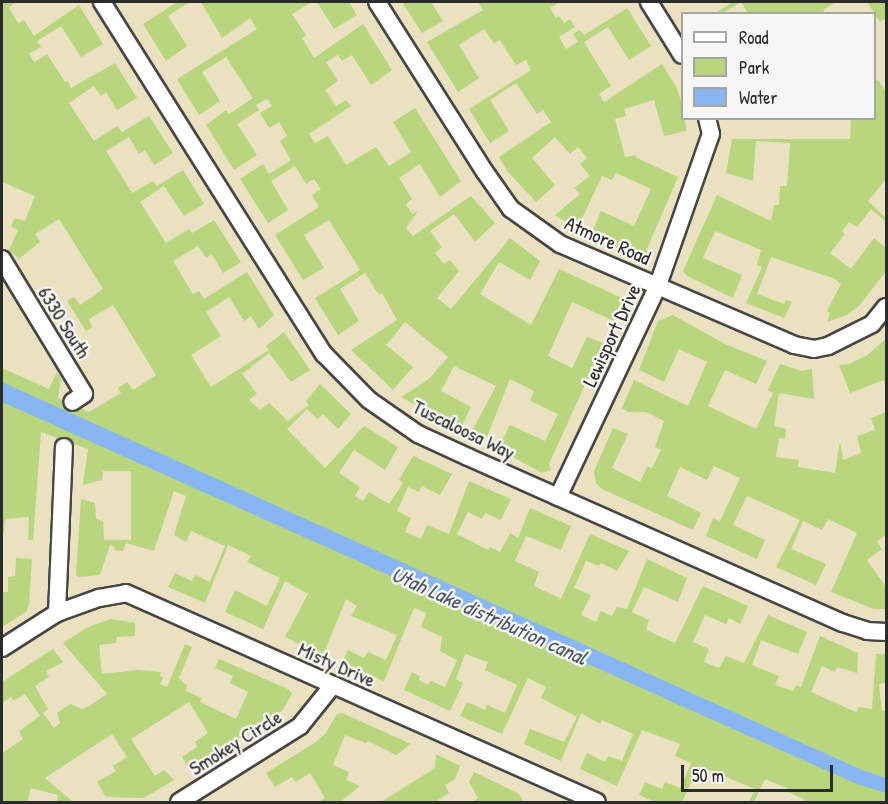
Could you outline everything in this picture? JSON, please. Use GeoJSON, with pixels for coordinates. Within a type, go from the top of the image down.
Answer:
{"type":"FeatureCollection","features":[{"type":"Feature","properties":{"kind":"street","name":"Tuscaloosa Way"},"geometry":{"type":"LineString","coordinates":[[102,2],[324,354],[369,400],[418,434],[558,497],[843,623],[867,631],[886,632]]}},
{"type":"Feature","properties":{"kind":"street","name":"Atmore Road"},"geometry":{"type":"LineString","coordinates":[[377,2],[485,172],[512,209],[560,244],[658,285],[730,320],[783,342],[814,349],[822,348],[872,324],[886,307]]}},
{"type":"Feature","properties":{"kind":"street"},"geometry":{"type":"LineString","coordinates":[[649,2],[681,53]]}},
{"type":"Feature","properties":{"kind":"street","name":"Lewisport Drive"},"geometry":{"type":"LineString","coordinates":[[558,497],[658,285],[711,135],[707,120]]}},
{"type":"Feature","properties":{"kind":"street","name":"6330 South"},"geometry":{"type":"LineString","coordinates":[[2,260],[84,394],[72,402]]}},
{"type":"Feature","properties":{"kind":"street"},"geometry":{"type":"LineString","coordinates":[[57,613],[64,447]]}},
{"type":"Feature","properties":{"kind":"street","name":"Misty Drive"},"geometry":{"type":"LineString","coordinates":[[2,648],[57,613],[99,598],[126,593],[333,685],[568,797],[597,802]]}},
{"type":"Feature","properties":{"kind":"street","name":"Smokey Circle"},"geometry":{"type":"LineString","coordinates":[[179,802],[300,726],[333,685]]}},
{"type":"Feature","properties":{"kind":"green space"},"geometry":{"type":"Polygon","coordinates":[[[2,2],[15,2],[9,8],[18,23],[24,20],[34,36],[79,5],[103,44],[81,57],[61,26],[37,41],[41,47],[29,54],[34,62],[47,54],[71,88],[115,63],[137,98],[117,110],[106,92],[101,96],[94,86],[69,103],[94,141],[117,126],[122,132],[149,116],[173,153],[154,165],[145,150],[139,154],[129,137],[106,151],[132,193],[153,181],[157,186],[183,170],[204,204],[184,216],[164,186],[140,202],[166,243],[189,229],[192,233],[214,220],[241,262],[223,273],[212,254],[206,258],[198,246],[173,261],[193,294],[199,291],[204,299],[247,272],[274,315],[259,329],[251,316],[244,321],[229,297],[206,312],[221,336],[191,355],[211,387],[269,350],[266,346],[284,332],[310,370],[291,382],[269,353],[242,374],[257,394],[249,400],[260,410],[269,403],[288,421],[309,405],[306,401],[320,384],[351,414],[338,429],[323,414],[318,419],[307,409],[287,429],[325,468],[364,426],[398,447],[385,470],[354,450],[339,473],[360,487],[355,496],[363,501],[369,492],[389,504],[403,483],[399,480],[413,456],[452,474],[440,495],[422,486],[419,492],[408,487],[397,511],[411,518],[405,532],[421,539],[427,525],[449,534],[469,481],[511,499],[501,520],[485,513],[482,519],[468,512],[457,534],[488,550],[490,547],[500,552],[510,533],[518,538],[530,508],[571,526],[561,550],[526,536],[515,561],[539,572],[534,586],[561,599],[590,534],[629,551],[617,571],[601,563],[599,566],[586,561],[574,588],[591,595],[581,615],[596,622],[601,611],[612,616],[617,607],[627,609],[647,559],[687,578],[678,602],[644,587],[632,612],[649,620],[646,630],[675,643],[703,586],[748,606],[740,624],[729,618],[726,624],[705,615],[693,642],[709,649],[704,662],[719,668],[726,656],[744,663],[768,615],[807,632],[798,654],[761,640],[752,665],[779,676],[775,685],[793,691],[796,685],[801,687],[820,636],[858,653],[857,673],[837,667],[835,672],[822,666],[811,692],[856,712],[859,707],[872,709],[876,654],[886,654],[886,683],[879,684],[882,711],[886,711],[886,802],[804,802],[804,799],[788,792],[787,788],[765,779],[754,802],[749,802],[755,789],[699,766],[682,802],[655,802],[639,795],[645,782],[662,789],[665,782],[680,788],[691,763],[675,756],[680,744],[642,730],[617,786],[580,769],[587,753],[605,762],[608,756],[622,761],[633,734],[602,720],[600,724],[581,713],[561,761],[524,744],[530,729],[564,742],[577,717],[541,698],[546,687],[528,678],[502,734],[460,716],[467,702],[485,710],[487,705],[505,713],[517,685],[485,670],[488,662],[465,654],[456,679],[463,683],[450,711],[404,690],[412,672],[420,676],[419,680],[428,685],[431,681],[445,687],[457,660],[440,651],[442,637],[421,627],[426,613],[414,608],[384,681],[341,664],[348,650],[364,658],[368,652],[386,660],[397,635],[351,616],[357,606],[346,599],[323,655],[285,637],[308,594],[285,581],[263,629],[225,612],[235,590],[267,606],[280,578],[247,562],[251,556],[228,545],[205,603],[168,587],[175,573],[192,581],[195,575],[210,582],[225,546],[191,531],[186,542],[174,535],[186,496],[174,491],[154,551],[126,543],[123,551],[114,550],[115,547],[110,545],[100,575],[79,577],[76,575],[81,499],[95,503],[96,519],[103,521],[104,540],[131,540],[131,471],[103,471],[102,480],[83,485],[88,449],[41,432],[33,540],[28,540],[29,517],[5,519],[4,533],[2,533],[2,368],[49,389],[57,372],[61,379],[58,398],[89,412],[121,393],[118,388],[127,382],[133,390],[156,375],[113,305],[89,319],[92,327],[86,331],[67,301],[74,297],[80,305],[103,289],[59,219],[35,234],[40,242],[19,259],[9,250],[18,230],[11,226],[15,218],[25,221],[35,196],[2,182],[2,2]]]}},
{"type":"Feature","properties":{"kind":"green space"},"geometry":{"type":"Polygon","coordinates":[[[177,2],[190,2],[168,16],[187,46],[166,61],[143,24],[177,2]]]}},
{"type":"Feature","properties":{"kind":"green space"},"geometry":{"type":"Polygon","coordinates":[[[201,2],[311,2],[292,14],[306,35],[302,38],[314,58],[363,24],[392,70],[371,85],[352,55],[342,61],[338,55],[326,62],[338,81],[325,90],[336,106],[346,100],[351,106],[309,134],[315,143],[328,136],[346,165],[376,147],[389,166],[411,152],[393,122],[415,108],[461,181],[440,197],[420,164],[399,178],[412,199],[406,204],[412,214],[419,210],[406,228],[413,236],[471,196],[495,223],[475,242],[454,214],[430,231],[442,247],[435,253],[444,264],[450,260],[459,271],[437,298],[451,309],[510,238],[540,261],[530,280],[499,262],[480,294],[531,325],[559,269],[622,298],[614,321],[572,302],[548,356],[572,368],[587,337],[604,343],[549,464],[551,470],[542,473],[498,449],[510,425],[545,441],[558,414],[530,401],[534,391],[510,379],[485,442],[471,433],[496,386],[454,366],[441,391],[471,407],[460,430],[401,397],[429,379],[448,357],[405,322],[386,345],[413,367],[393,390],[351,350],[397,320],[382,293],[379,295],[365,273],[340,289],[359,321],[338,335],[315,298],[360,270],[329,220],[304,235],[324,268],[303,280],[275,235],[319,207],[312,195],[321,189],[314,179],[306,184],[295,166],[271,181],[288,210],[268,223],[240,179],[263,164],[269,174],[291,160],[280,141],[287,136],[279,122],[269,128],[260,113],[272,106],[267,99],[256,105],[259,110],[237,124],[257,155],[234,170],[206,125],[226,110],[229,114],[253,98],[226,57],[202,72],[220,101],[199,115],[177,79],[257,29],[250,18],[222,38],[201,2]]]}},
{"type":"Feature","properties":{"kind":"green space"},"geometry":{"type":"Polygon","coordinates":[[[317,2],[349,2],[357,15],[334,29],[317,2]]]}},
{"type":"Feature","properties":{"kind":"green space"},"geometry":{"type":"Polygon","coordinates":[[[402,2],[431,2],[443,21],[422,33],[402,2]]]}},
{"type":"Feature","properties":{"kind":"green space"},"geometry":{"type":"Polygon","coordinates":[[[478,2],[555,2],[557,4],[550,8],[556,18],[559,16],[564,23],[570,19],[575,27],[559,37],[566,49],[578,42],[573,34],[580,30],[584,35],[627,8],[651,46],[629,60],[608,27],[584,42],[611,86],[599,94],[604,102],[662,64],[677,88],[681,102],[681,120],[685,120],[686,131],[664,136],[654,100],[624,109],[626,116],[615,119],[625,157],[635,155],[678,177],[647,249],[647,257],[642,260],[591,235],[601,211],[634,226],[651,189],[616,173],[612,180],[602,176],[577,229],[555,215],[580,194],[574,188],[590,176],[580,164],[587,158],[578,147],[570,154],[555,137],[532,158],[555,185],[536,202],[507,171],[499,157],[551,122],[543,110],[537,114],[516,83],[490,100],[509,131],[490,143],[469,109],[531,70],[526,60],[516,65],[500,40],[494,43],[484,29],[459,45],[479,78],[458,92],[427,42],[483,10],[478,2]]]}},
{"type":"Feature","properties":{"kind":"green space"},"geometry":{"type":"Polygon","coordinates":[[[733,2],[741,2],[725,12],[717,12],[733,2]]]}},
{"type":"Feature","properties":{"kind":"green space"},"geometry":{"type":"Polygon","coordinates":[[[741,2],[836,2],[823,10],[824,12],[747,12],[741,2]]]}},
{"type":"Feature","properties":{"kind":"green space"},"geometry":{"type":"Polygon","coordinates":[[[867,2],[886,2],[886,18],[880,22],[876,12],[874,12],[867,2]]]}},
{"type":"Feature","properties":{"kind":"green space"},"geometry":{"type":"Polygon","coordinates":[[[876,80],[879,81],[886,92],[886,179],[868,201],[886,218],[886,222],[871,209],[857,227],[849,222],[842,231],[845,234],[830,253],[851,269],[874,238],[886,248],[886,271],[860,305],[847,315],[827,322],[830,313],[827,311],[841,284],[835,279],[771,257],[757,294],[784,304],[786,300],[792,302],[784,318],[746,303],[762,267],[757,265],[761,250],[715,231],[703,258],[742,275],[733,298],[687,276],[683,271],[717,195],[771,221],[774,205],[779,205],[780,186],[787,186],[790,143],[756,141],[753,181],[726,173],[732,139],[850,139],[851,120],[876,120],[876,80]]]}},
{"type":"Feature","properties":{"kind":"green space"},"geometry":{"type":"Polygon","coordinates":[[[673,315],[725,344],[767,361],[756,384],[725,370],[708,406],[756,429],[773,393],[768,390],[780,364],[802,371],[812,369],[814,399],[779,393],[774,426],[786,429],[785,439],[779,438],[776,457],[799,460],[798,467],[835,473],[840,441],[843,460],[861,453],[857,436],[875,430],[871,418],[886,412],[886,534],[877,542],[882,549],[867,560],[886,587],[886,609],[874,609],[831,592],[857,533],[828,519],[822,530],[803,521],[791,549],[826,564],[816,585],[776,567],[800,520],[747,496],[733,525],[765,540],[757,559],[706,536],[713,518],[720,521],[740,478],[714,466],[707,480],[680,467],[667,496],[701,513],[693,530],[602,489],[596,483],[594,471],[613,428],[628,434],[612,468],[640,482],[647,467],[652,468],[661,450],[655,447],[664,421],[646,412],[628,412],[622,408],[634,380],[688,406],[707,362],[679,349],[664,382],[639,370],[658,321],[673,315]]]}},
{"type":"Feature","properties":{"kind":"green space"},"geometry":{"type":"Polygon","coordinates":[[[886,339],[886,387],[884,380],[850,393],[839,365],[849,364],[866,356],[886,339]]]}},
{"type":"Feature","properties":{"kind":"green space"},"geometry":{"type":"Polygon","coordinates":[[[16,558],[32,559],[29,605],[26,612],[2,627],[2,592],[8,592],[8,577],[15,576],[16,558]]]}},
{"type":"Feature","properties":{"kind":"green space"},"geometry":{"type":"Polygon","coordinates":[[[111,619],[135,623],[135,636],[117,637],[116,643],[99,645],[102,674],[138,670],[161,672],[160,676],[163,678],[160,684],[167,687],[185,644],[192,647],[179,678],[187,686],[186,691],[202,698],[200,702],[236,719],[248,692],[230,683],[233,676],[215,668],[219,659],[288,689],[292,694],[282,711],[190,770],[182,757],[197,747],[195,742],[208,733],[189,702],[131,739],[155,776],[164,770],[174,780],[144,798],[106,797],[97,782],[116,771],[113,766],[127,757],[112,734],[45,778],[73,802],[57,802],[58,795],[31,788],[27,802],[2,802],[2,753],[23,739],[19,731],[40,716],[25,694],[13,701],[11,697],[2,703],[2,682],[53,649],[63,662],[46,671],[49,677],[35,686],[48,709],[43,713],[54,728],[60,723],[57,713],[70,704],[82,709],[107,694],[63,643],[88,627],[111,619]]]}},
{"type":"Feature","properties":{"kind":"green space"},"geometry":{"type":"Polygon","coordinates":[[[342,713],[411,744],[396,755],[368,741],[366,743],[345,735],[333,765],[349,772],[346,780],[360,786],[340,802],[319,802],[325,798],[310,773],[296,782],[292,777],[275,787],[266,773],[316,742],[325,734],[337,714],[342,713]]]}},
{"type":"Feature","properties":{"kind":"green space"},"geometry":{"type":"Polygon","coordinates":[[[436,754],[460,766],[455,779],[445,785],[449,793],[438,800],[439,802],[381,802],[435,768],[436,754]]]}},
{"type":"Feature","properties":{"kind":"green space"},"geometry":{"type":"Polygon","coordinates":[[[474,772],[518,793],[524,802],[473,802],[478,798],[469,782],[474,772]]]}},
{"type":"Feature","properties":{"kind":"water","name":"Utah Lake distribution canal"},"geometry":{"type":"Polygon","coordinates":[[[2,382],[862,770],[886,778],[886,793],[857,784],[2,402],[2,382]]]}}]}
